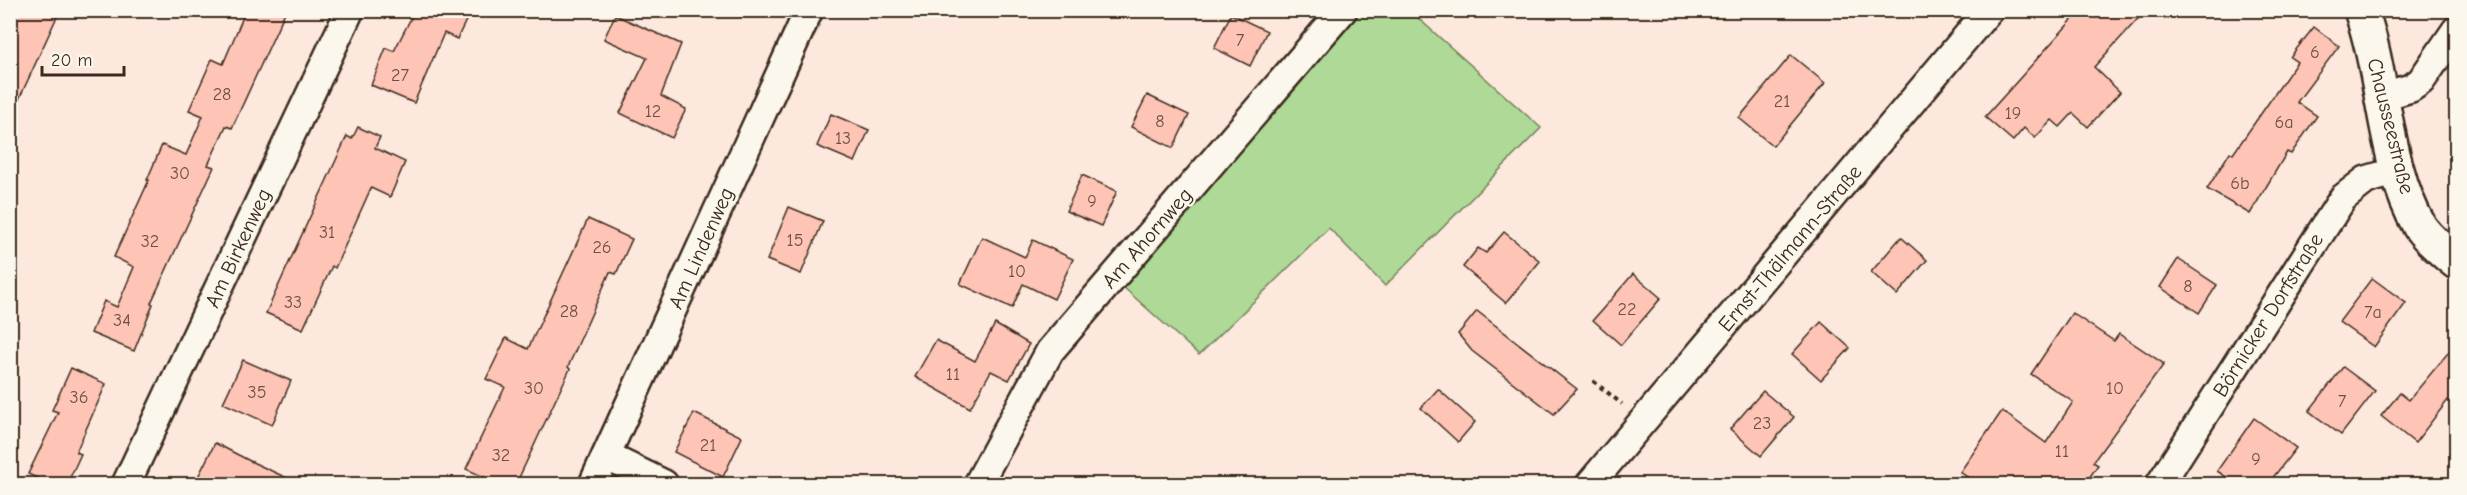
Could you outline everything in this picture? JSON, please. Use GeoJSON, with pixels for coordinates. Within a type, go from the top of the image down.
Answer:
{"type":"FeatureCollection","features":[{"type":"Feature","properties":{"kind":"main road","name":"Chausseestraße"},"geometry":{"type":"LineString","coordinates":[[2361,10],[2408,85],[2397,171],[2406,197],[2421,228],[2457,262]]}},
{"type":"Feature","properties":{"kind":"street","name":"Am Birkenweg"},"geometry":{"type":"LineString","coordinates":[[126,484],[350,10]]}},
{"type":"Feature","properties":{"kind":"street","name":"Am Lindenweg"},"geometry":{"type":"LineString","coordinates":[[593,484],[808,10]]}},
{"type":"Feature","properties":{"kind":"street","name":"Am Ahornweg"},"geometry":{"type":"LineString","coordinates":[[981,478],[1050,351],[1343,10]]}},
{"type":"Feature","properties":{"kind":"street","name":"Ernst-Thälmann-Straße"},"geometry":{"type":"LineString","coordinates":[[1590,484],[1989,10]]}},
{"type":"Feature","properties":{"kind":"street"},"geometry":{"type":"LineString","coordinates":[[2408,85],[2457,30]]}},
{"type":"Feature","properties":{"kind":"street","name":"Börnicker Dorfstraße"},"geometry":{"type":"LineString","coordinates":[[2160,484],[2343,198],[2366,180],[2397,171]]}},
{"type":"Feature","properties":{"kind":"street"},"geometry":{"type":"LineString","coordinates":[[606,456],[664,484]]}},
{"type":"Feature","properties":{"kind":"path"},"geometry":{"type":"LineString","coordinates":[[1593,381],[1627,408]]}},
{"type":"Feature","properties":{"kind":"green space"},"geometry":{"type":"Polygon","coordinates":[[[1355,11],[1410,11],[1541,128],[1385,286],[1329,228],[1199,355],[1123,287],[1355,11]]]}},
{"type":"Feature","properties":{"kind":"building"},"geometry":{"type":"Polygon","coordinates":[[[10,10],[60,10],[10,119],[10,10]]]}},
{"type":"Feature","properties":{"kind":"building"},"geometry":{"type":"Polygon","coordinates":[[[246,10],[286,10],[232,128],[226,126],[208,165],[214,167],[151,303],[153,304],[134,351],[91,333],[104,301],[117,307],[134,267],[114,257],[149,180],[147,180],[162,145],[186,155],[203,116],[189,110],[212,59],[223,64],[246,10]]]}},
{"type":"Feature","properties":{"kind":"building"},"geometry":{"type":"Polygon","coordinates":[[[400,10],[471,10],[457,39],[444,33],[414,103],[371,85],[386,48],[394,51],[412,16],[400,10]]]}},
{"type":"Feature","properties":{"kind":"building"},"geometry":{"type":"Polygon","coordinates":[[[2081,10],[2146,10],[2094,67],[2120,92],[2088,127],[2073,113],[2060,127],[2052,120],[2035,138],[2024,128],[2013,141],[1985,117],[2081,10]]]}},
{"type":"Feature","properties":{"kind":"building"},"geometry":{"type":"Polygon","coordinates":[[[1231,14],[1267,31],[1250,66],[1214,48],[1231,14]]]}},
{"type":"Feature","properties":{"kind":"building"},"geometry":{"type":"Polygon","coordinates":[[[615,15],[681,44],[661,96],[686,109],[672,138],[620,113],[647,58],[604,39],[615,15]]]}},
{"type":"Feature","properties":{"kind":"building"},"geometry":{"type":"Polygon","coordinates":[[[2314,27],[2339,46],[2297,102],[2317,116],[2291,154],[2287,152],[2250,214],[2207,189],[2230,152],[2233,154],[2297,62],[2290,57],[2314,27]]]}},
{"type":"Feature","properties":{"kind":"building"},"geometry":{"type":"Polygon","coordinates":[[[1791,55],[1825,83],[1773,146],[1739,118],[1791,55]]]}},
{"type":"Feature","properties":{"kind":"building"},"geometry":{"type":"Polygon","coordinates":[[[1147,95],[1189,115],[1173,148],[1131,127],[1147,95]]]}},
{"type":"Feature","properties":{"kind":"building"},"geometry":{"type":"Polygon","coordinates":[[[831,114],[869,130],[855,162],[817,146],[831,114]]]}},
{"type":"Feature","properties":{"kind":"building"},"geometry":{"type":"Polygon","coordinates":[[[358,127],[380,137],[375,148],[405,162],[390,197],[371,188],[335,268],[332,266],[303,329],[266,313],[347,136],[352,139],[358,127]]]}},
{"type":"Feature","properties":{"kind":"building"},"geometry":{"type":"Polygon","coordinates":[[[1082,175],[1117,191],[1101,226],[1066,211],[1082,175]]]}},
{"type":"Feature","properties":{"kind":"building"},"geometry":{"type":"Polygon","coordinates":[[[789,207],[823,221],[801,274],[767,260],[789,207]]]}},
{"type":"Feature","properties":{"kind":"building"},"geometry":{"type":"Polygon","coordinates":[[[588,219],[632,239],[616,274],[610,272],[568,367],[570,369],[516,484],[500,484],[466,469],[505,387],[486,379],[506,338],[528,349],[588,219]]]}},
{"type":"Feature","properties":{"kind":"building"},"geometry":{"type":"Polygon","coordinates":[[[1504,232],[1540,261],[1506,303],[1463,267],[1478,248],[1486,253],[1504,232]]]}},
{"type":"Feature","properties":{"kind":"building"},"geometry":{"type":"Polygon","coordinates":[[[982,237],[1025,257],[1033,240],[1073,259],[1054,299],[1023,284],[1012,308],[960,284],[982,237]]]}},
{"type":"Feature","properties":{"kind":"building"},"geometry":{"type":"Polygon","coordinates":[[[1901,237],[1927,260],[1897,295],[1871,272],[1901,237]]]}},
{"type":"Feature","properties":{"kind":"building"},"geometry":{"type":"Polygon","coordinates":[[[2178,259],[2217,285],[2199,313],[2160,287],[2178,259]]]}},
{"type":"Feature","properties":{"kind":"building"},"geometry":{"type":"Polygon","coordinates":[[[1633,274],[1661,298],[1621,345],[1593,320],[1633,274]]]}},
{"type":"Feature","properties":{"kind":"building"},"geometry":{"type":"Polygon","coordinates":[[[2372,278],[2406,303],[2374,347],[2339,322],[2372,278]]]}},
{"type":"Feature","properties":{"kind":"building"},"geometry":{"type":"Polygon","coordinates":[[[1477,311],[1577,389],[1554,414],[1472,351],[1458,334],[1477,311]]]}},
{"type":"Feature","properties":{"kind":"building"},"geometry":{"type":"Polygon","coordinates":[[[2072,313],[2114,341],[2119,334],[2164,364],[2093,462],[2098,465],[2085,484],[1978,484],[1960,472],[2002,411],[2046,443],[2073,402],[2031,374],[2072,313]]]}},
{"type":"Feature","properties":{"kind":"building"},"geometry":{"type":"Polygon","coordinates":[[[1821,322],[1850,348],[1821,380],[1792,354],[1821,322]]]}},
{"type":"Feature","properties":{"kind":"building"},"geometry":{"type":"Polygon","coordinates":[[[995,324],[1029,344],[1009,380],[991,371],[970,408],[915,377],[936,340],[975,361],[995,324]]]}},
{"type":"Feature","properties":{"kind":"building"},"geometry":{"type":"Polygon","coordinates":[[[2457,342],[2457,407],[2448,400],[2415,443],[2381,416],[2400,393],[2409,400],[2457,342]]]}},
{"type":"Feature","properties":{"kind":"building"},"geometry":{"type":"Polygon","coordinates":[[[243,360],[291,381],[272,425],[223,403],[243,360]]]}},
{"type":"Feature","properties":{"kind":"building"},"geometry":{"type":"Polygon","coordinates":[[[2343,367],[2375,391],[2341,435],[2309,411],[2343,367]]]}},
{"type":"Feature","properties":{"kind":"building"},"geometry":{"type":"Polygon","coordinates":[[[71,368],[106,384],[76,452],[81,454],[67,484],[50,484],[28,474],[58,412],[52,410],[71,368]]]}},
{"type":"Feature","properties":{"kind":"building"},"geometry":{"type":"Polygon","coordinates":[[[1438,389],[1475,422],[1458,442],[1421,408],[1438,389]]]}},
{"type":"Feature","properties":{"kind":"building"},"geometry":{"type":"Polygon","coordinates":[[[1763,391],[1794,417],[1761,456],[1730,429],[1763,391]]]}},
{"type":"Feature","properties":{"kind":"building"},"geometry":{"type":"Polygon","coordinates":[[[694,413],[742,437],[723,477],[674,452],[694,413]]]}},
{"type":"Feature","properties":{"kind":"building"},"geometry":{"type":"Polygon","coordinates":[[[2254,418],[2296,448],[2268,484],[2237,484],[2217,471],[2254,418]]]}},
{"type":"Feature","properties":{"kind":"building"},"geometry":{"type":"Polygon","coordinates":[[[215,443],[300,484],[214,484],[198,477],[215,443]]]}}]}
